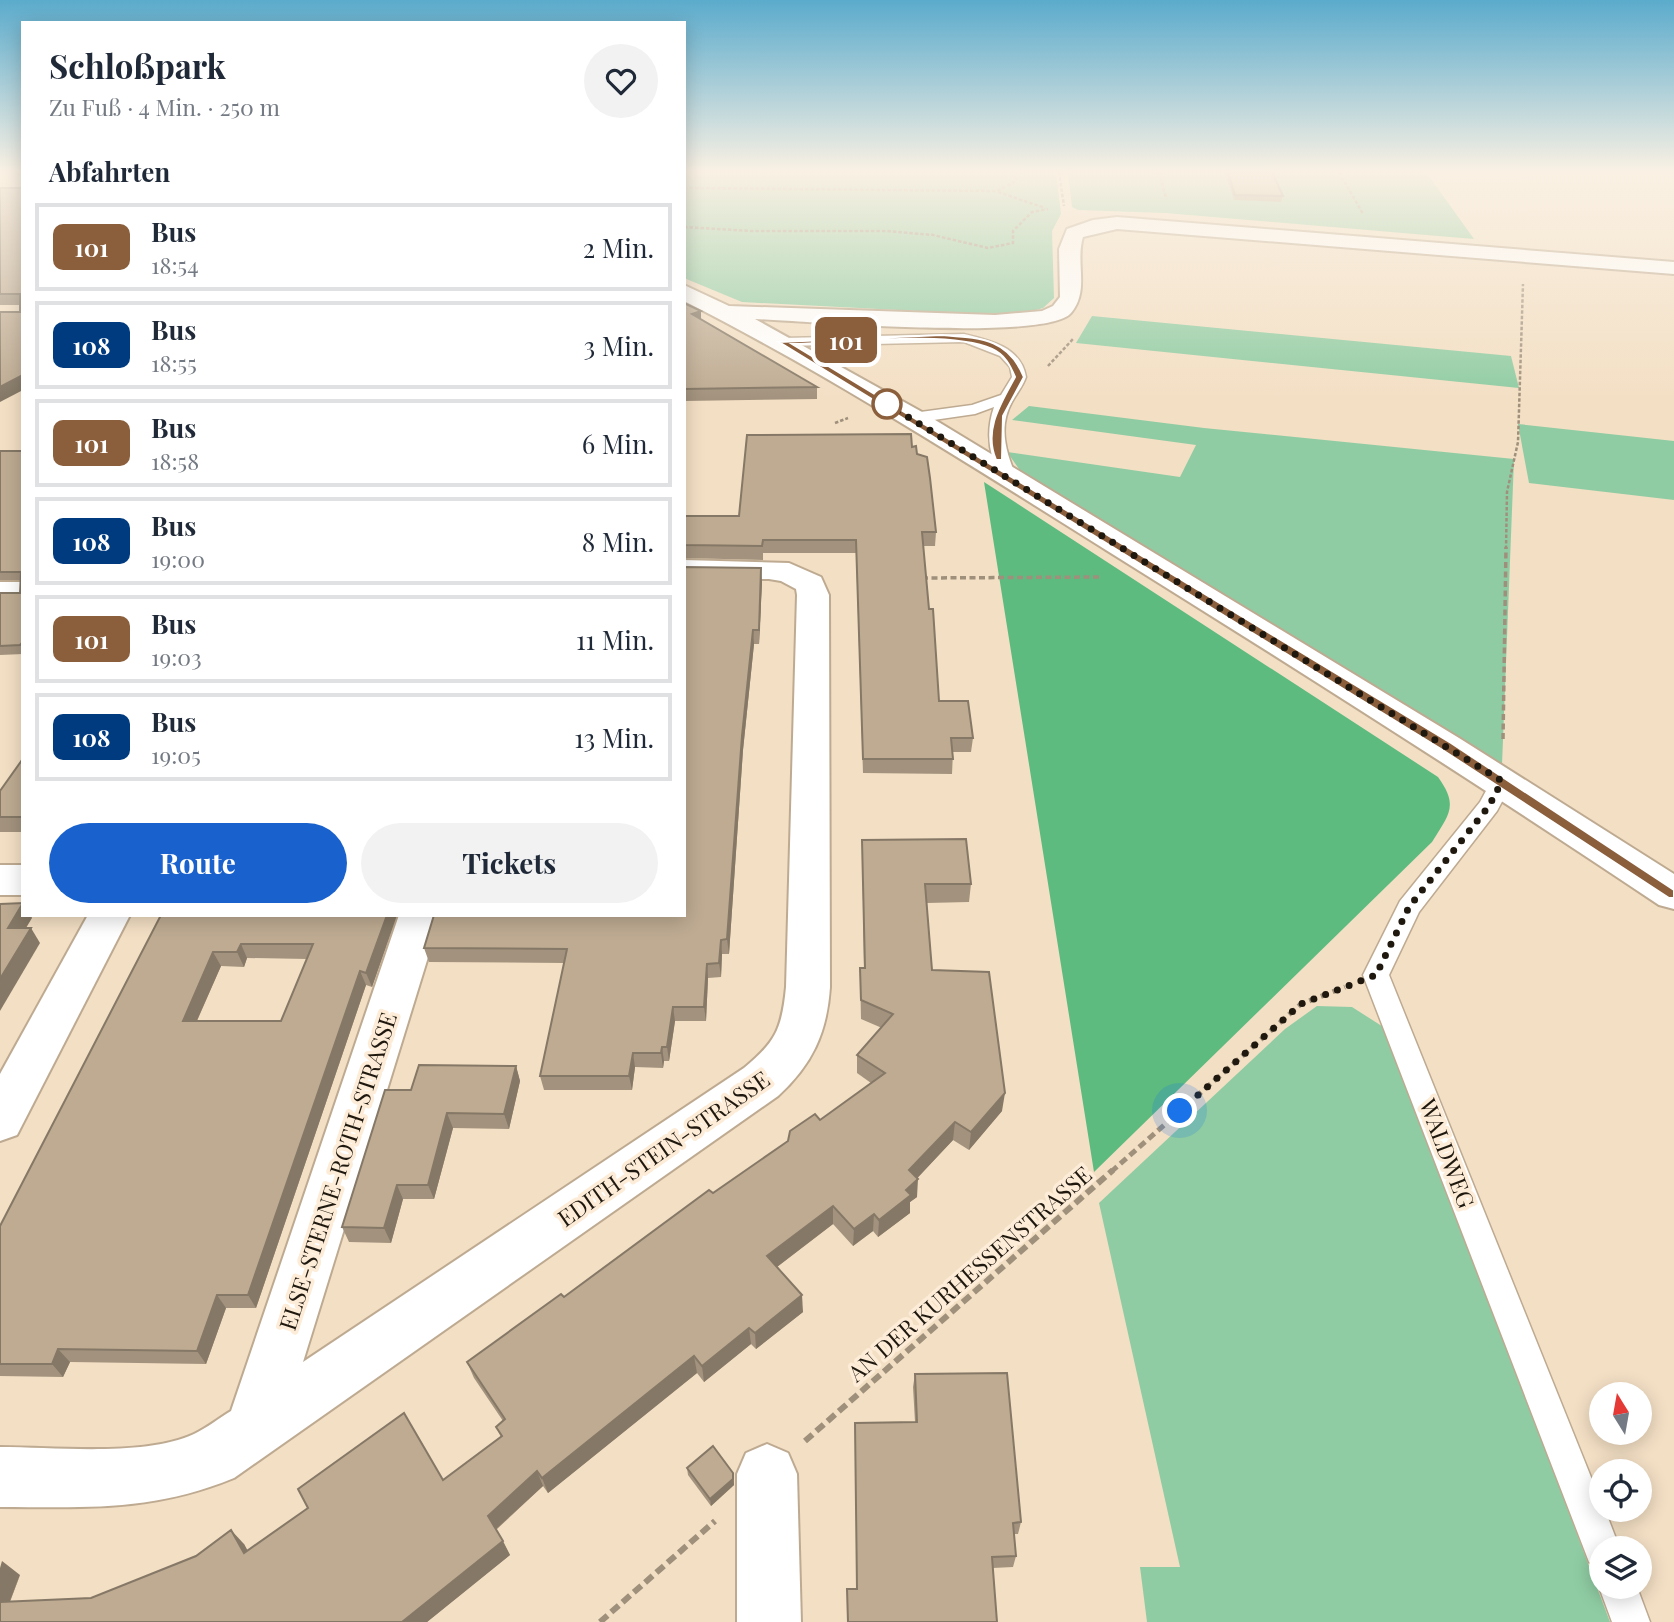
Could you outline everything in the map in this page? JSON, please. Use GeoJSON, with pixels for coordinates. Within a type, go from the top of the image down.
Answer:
{"type":"FeatureCollection","features":[{"type":"Feature","properties":{"kind":"street"},"geometry":{"type":"LineString","coordinates":[[723,310],[995,322],[1046,318],[1061,311],[1071,298],[1070,248]]}},
{"type":"Feature","properties":{"kind":"street"},"geometry":{"type":"LineString","coordinates":[[1435,248],[1674,268]]}},
{"type":"Feature","properties":{"kind":"street"},"geometry":{"type":"LineString","coordinates":[[686,293],[783,342],[912,418],[1502,781],[1674,894]]}},
{"type":"Feature","properties":{"kind":"street","name":"EDITH-STEIN-STRASSE"},"geometry":{"type":"LineString","coordinates":[[0,1476],[130,1476],[190,1467],[213,1457],[761,1082],[785,1062],[804,1030],[808,987],[813,595],[810,584],[789,572],[686,569]]}},
{"type":"Feature","properties":{"kind":"street"},"geometry":{"type":"LineString","coordinates":[[0,591],[21,591]]}},
{"type":"Feature","properties":{"kind":"street"},"geometry":{"type":"LineString","coordinates":[[0,880],[21,880]]}},
{"type":"Feature","properties":{"kind":"street"},"geometry":{"type":"LineString","coordinates":[[0,1120],[108,917]]}},
{"type":"Feature","properties":{"kind":"street","name":"ELSE-STERNE-ROTH-STRASSE"},"geometry":{"type":"LineString","coordinates":[[254,1427],[419,917]]}},
{"type":"Feature","properties":{"kind":"street"},"geometry":{"type":"LineString","coordinates":[[768,1474],[769,1622]]}},
{"type":"Feature","properties":{"kind":"lane"},"geometry":{"type":"LineString","coordinates":[[783,342],[942,337],[985,342],[1005,353],[1017,366],[1019,377],[999,416],[996,445],[1009,478]]}},
{"type":"Feature","properties":{"kind":"lane"},"geometry":{"type":"LineString","coordinates":[[912,418],[975,409],[1006,398]]}},
{"type":"Feature","properties":{"kind":"lane"},"geometry":{"type":"LineString","coordinates":[[1376,975],[1409,907],[1489,806],[1502,781]]}},
{"type":"Feature","properties":{"kind":"lane","name":"WALDWEG"},"geometry":{"type":"LineString","coordinates":[[1376,975],[1597,1536]]}},
{"type":"Feature","properties":{"kind":"lane"},"geometry":{"type":"LineString","coordinates":[[1622,1599],[1631,1622]]}},
{"type":"Feature","properties":{"kind":"path"},"geometry":{"type":"LineString","coordinates":[[1502,781],[1507,492],[1518,442],[1524,255]]}},
{"type":"Feature","properties":{"kind":"path"},"geometry":{"type":"LineString","coordinates":[[912,578],[1167,576]]}},
{"type":"Feature","properties":{"kind":"path","name":"AN DER KURHESSENSTRASSE"},"geometry":{"type":"LineString","coordinates":[[600,1622],[1301,1004],[1376,975]]}},
{"type":"Feature","properties":{"kind":"green space"},"geometry":{"type":"Polygon","coordinates":[[[686,248],[1052,248],[1054,298],[1043,308],[1015,316],[742,302],[686,279],[686,248]]]}},
{"type":"Feature","properties":{"kind":"green space"},"geometry":{"type":"Polygon","coordinates":[[[1092,316],[1511,356],[1519,388],[1076,343],[1092,316]]]}},
{"type":"Feature","properties":{"kind":"green space"},"geometry":{"type":"Polygon","coordinates":[[[1029,406],[1204,428],[1514,459],[1502,765],[1151,556],[1024,476],[1007,452],[1180,477],[1196,445],[1012,420],[1029,406]]]}},
{"type":"Feature","properties":{"kind":"green space"},"geometry":{"type":"Polygon","coordinates":[[[1518,424],[1674,441],[1674,500],[1529,483],[1518,424]]]}},
{"type":"Feature","properties":{"kind":"green space"},"geometry":{"type":"Polygon","coordinates":[[[984,482],[1438,777],[1450,803],[1447,817],[1432,842],[1094,1172],[984,482]]]}},
{"type":"Feature","properties":{"kind":"green space"},"geometry":{"type":"Polygon","coordinates":[[[1317,1006],[1352,1007],[1388,1030],[1589,1566],[1589,1599],[1601,1599],[1610,1622],[1147,1622],[1140,1567],[1180,1567],[1099,1203],[1285,1029],[1317,1006]]]}},
{"type":"Feature","properties":{"kind":"building"},"geometry":{"type":"Polygon","coordinates":[[[0,248],[21,248],[21,376],[0,387],[0,312],[20,312],[20,294],[0,294],[0,248]]]}},
{"type":"Feature","properties":{"kind":"building"},"geometry":{"type":"Polygon","coordinates":[[[686,304],[701,311],[692,314],[817,387],[686,389],[686,304]]]}},
{"type":"Feature","properties":{"kind":"building"},"geometry":{"type":"Polygon","coordinates":[[[911,434],[912,447],[916,446],[917,454],[927,457],[936,532],[922,532],[929,609],[933,609],[939,701],[968,701],[973,738],[951,738],[953,759],[863,759],[856,540],[763,540],[762,546],[686,545],[686,516],[739,516],[747,435],[911,434]]]}},
{"type":"Feature","properties":{"kind":"building"},"geometry":{"type":"Polygon","coordinates":[[[0,451],[21,451],[21,572],[0,572],[0,451]]]}},
{"type":"Feature","properties":{"kind":"building"},"geometry":{"type":"Polygon","coordinates":[[[686,567],[761,568],[759,630],[753,630],[742,736],[727,939],[721,940],[719,963],[707,964],[704,1007],[673,1007],[667,1047],[662,1047],[661,1053],[633,1053],[629,1076],[540,1076],[567,949],[424,948],[433,917],[686,917],[686,567]]]}},
{"type":"Feature","properties":{"kind":"building"},"geometry":{"type":"Polygon","coordinates":[[[21,572],[21,644],[0,646],[0,593],[20,593],[21,572]]]}},
{"type":"Feature","properties":{"kind":"building"},"geometry":{"type":"Polygon","coordinates":[[[21,761],[21,817],[0,817],[0,791],[21,761]]]}},
{"type":"Feature","properties":{"kind":"building"},"geometry":{"type":"Polygon","coordinates":[[[966,839],[971,884],[925,884],[932,970],[989,972],[1005,1093],[971,1132],[955,1122],[909,1170],[918,1179],[906,1190],[911,1195],[879,1220],[874,1214],[854,1229],[833,1206],[767,1256],[802,1295],[755,1333],[749,1328],[702,1366],[694,1356],[542,1478],[537,1471],[488,1516],[503,1541],[402,1622],[0,1622],[0,1602],[91,1598],[196,1556],[231,1530],[244,1553],[308,1508],[298,1489],[404,1413],[443,1480],[502,1436],[496,1427],[505,1419],[467,1362],[561,1294],[564,1297],[709,1190],[713,1193],[788,1141],[790,1131],[815,1114],[820,1120],[885,1073],[857,1055],[893,1014],[861,1000],[860,968],[865,968],[862,840],[966,839]]]}},
{"type":"Feature","properties":{"kind":"building"},"geometry":{"type":"Polygon","coordinates":[[[21,903],[8,928],[31,928],[0,979],[0,904],[21,903]]]}},
{"type":"Feature","properties":{"kind":"building"},"geometry":{"type":"Polygon","coordinates":[[[160,917],[386,917],[366,973],[360,971],[248,1295],[217,1295],[197,1351],[58,1349],[52,1364],[0,1364],[0,1226],[160,917]],[[241,944],[237,952],[213,952],[183,1021],[281,1021],[313,944],[241,944]]]}},
{"type":"Feature","properties":{"kind":"building"},"geometry":{"type":"Polygon","coordinates":[[[419,1065],[516,1066],[504,1114],[447,1113],[428,1185],[397,1185],[384,1228],[342,1227],[385,1090],[411,1090],[419,1065]]]}},
{"type":"Feature","properties":{"kind":"building"},"geometry":{"type":"Polygon","coordinates":[[[1007,1373],[1021,1522],[1013,1523],[1016,1556],[992,1557],[997,1622],[848,1622],[847,1589],[857,1589],[855,1423],[917,1422],[915,1374],[1007,1373]]]}},
{"type":"Feature","properties":{"kind":"building"},"geometry":{"type":"Polygon","coordinates":[[[713,1446],[733,1473],[733,1479],[710,1499],[687,1468],[713,1446]]]}},
{"type":"Feature","properties":{"kind":"bus line","name":"101"},"geometry":{"type":"LineString","coordinates":[[999,457],[996,445],[999,416],[1006,398],[1015,388],[1019,371],[1012,359],[998,348],[985,342],[942,337],[783,342],[912,418],[1446,746],[1674,894]]}},
{"type":"Feature","properties":{"kind":"route"},"geometry":{"type":"LineString","coordinates":[[887,404],[1502,781],[1489,806],[1409,907],[1376,975],[1301,1004],[1180,1111]]}}]}
